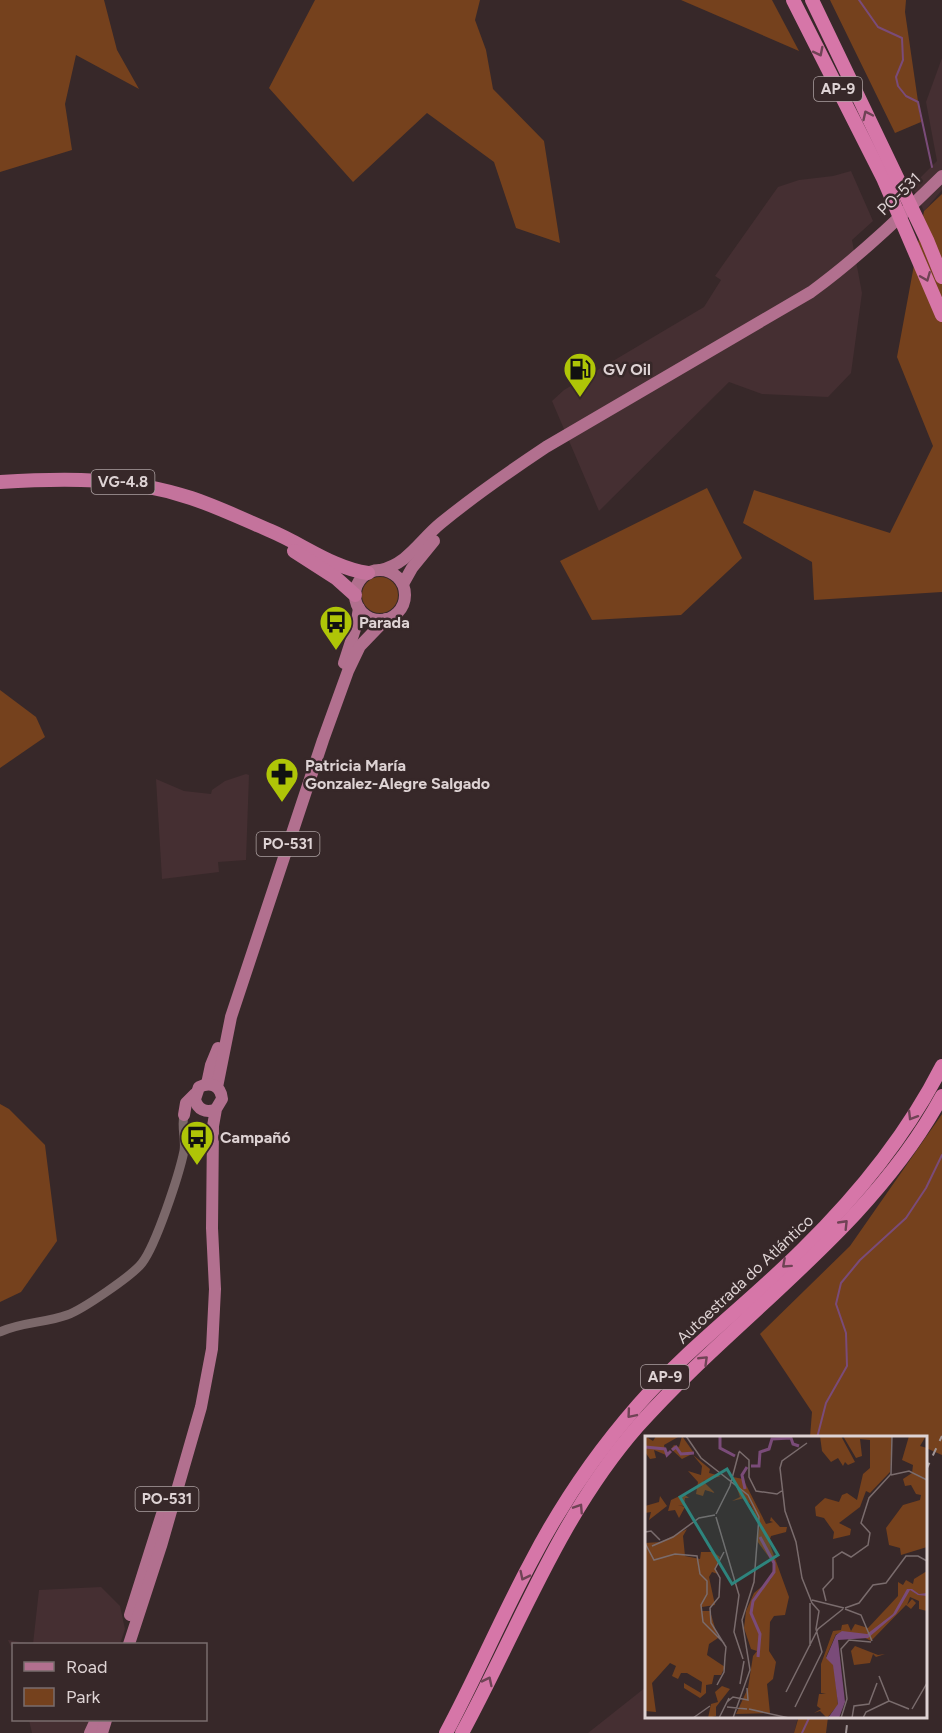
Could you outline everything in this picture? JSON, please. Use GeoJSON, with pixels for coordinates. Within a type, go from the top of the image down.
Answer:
{"type":"FeatureCollection","features":[{"type":"Feature","properties":{"kind":"highway","name":"AP-9"},"geometry":{"type":"LineString","coordinates":[[793,0],[887,173],[927,240],[942,277]]}},
{"type":"Feature","properties":{"kind":"highway","name":"AP-9"},"geometry":{"type":"LineString","coordinates":[[812,0],[887,173],[942,315]]}},
{"type":"Feature","properties":{"kind":"highway","name":"VG-4.8"},"geometry":{"type":"LineString","coordinates":[[0,482],[96,479],[123,482],[190,498],[290,539],[336,564],[356,572],[374,572]]}},
{"type":"Feature","properties":{"kind":"highway","name":"VG-4.8"},"geometry":{"type":"LineString","coordinates":[[241,519],[336,578],[357,602]]}},
{"type":"Feature","properties":{"kind":"highway","name":"Autoestrada do Atlántico"},"geometry":{"type":"LineString","coordinates":[[446,1733],[551,1525],[601,1450],[663,1379],[802,1250],[842,1209],[875,1170],[903,1131],[942,1066]]}},
{"type":"Feature","properties":{"kind":"highway","name":"Autoestrada do Atlántico"},"geometry":{"type":"LineString","coordinates":[[462,1733],[567,1526],[597,1481],[646,1419],[695,1368],[810,1259],[867,1201],[916,1139],[942,1096]]}},
{"type":"Feature","properties":{"kind":"main road","name":"PO-531"},"geometry":{"type":"LineString","coordinates":[[207,1109],[222,1099],[211,1085],[211,1065],[256,923],[350,645],[360,580],[374,572],[401,563],[440,524],[546,447],[812,292],[879,237],[942,176]]}},
{"type":"Feature","properties":{"kind":"main road","name":"PO-531"},"geometry":{"type":"LineString","coordinates":[[211,1085],[231,1017],[348,671],[360,646],[386,619],[397,614],[404,603],[403,584],[422,554],[465,506]]}},
{"type":"Feature","properties":{"kind":"main road"},"geometry":{"type":"LineString","coordinates":[[374,572],[393,574],[403,584]]}},
{"type":"Feature","properties":{"kind":"main road"},"geometry":{"type":"LineString","coordinates":[[357,602],[368,617],[386,619]]}},
{"type":"Feature","properties":{"kind":"main road"},"geometry":{"type":"LineString","coordinates":[[207,1109],[184,1115],[186,1103],[199,1087],[211,1085]]}},
{"type":"Feature","properties":{"kind":"main road","name":"PO-531"},"geometry":{"type":"LineString","coordinates":[[195,1094],[196,1104],[207,1109]]}},
{"type":"Feature","properties":{"kind":"main road","name":"PO-531"},"geometry":{"type":"LineString","coordinates":[[127,1643],[192,1410],[202,1366],[207,1305],[204,1157],[207,1109]]}},
{"type":"Feature","properties":{"kind":"street"},"geometry":{"type":"LineString","coordinates":[[0,1332],[20,1325],[68,1315],[113,1286],[143,1263],[159,1226],[183,1152],[182,1121],[184,1115]]}},
{"type":"Feature","properties":{"kind":"shaded area"},"geometry":{"type":"Polygon","coordinates":[[[942,58],[942,190],[924,211],[912,186],[937,161],[926,102],[942,58]]]}},
{"type":"Feature","properties":{"kind":"shaded area"},"geometry":{"type":"Polygon","coordinates":[[[851,171],[873,221],[852,240],[862,293],[851,373],[828,397],[762,394],[729,382],[599,511],[552,401],[564,390],[704,307],[721,280],[715,276],[778,187],[799,180],[833,176],[851,171]]]}},
{"type":"Feature","properties":{"kind":"shaded area"},"geometry":{"type":"Polygon","coordinates":[[[249,775],[246,860],[218,862],[219,872],[162,879],[156,779],[184,791],[211,794],[212,790],[225,781],[249,775]]]}},
{"type":"Feature","properties":{"kind":"shaded area"},"geometry":{"type":"Polygon","coordinates":[[[101,1587],[120,1606],[125,1629],[120,1643],[33,1643],[39,1590],[101,1587]]]}},
{"type":"Feature","properties":{"kind":"shaded area"},"geometry":{"type":"Polygon","coordinates":[[[8,1640],[27,1643],[12,1643],[12,1649],[8,1640]]]}},
{"type":"Feature","properties":{"kind":"shaded area"},"geometry":{"type":"Polygon","coordinates":[[[645,1688],[645,1718],[798,1718],[794,1733],[588,1733],[645,1688]]]}},
{"type":"Feature","properties":{"kind":"shaded area"},"geometry":{"type":"Polygon","coordinates":[[[29,1721],[94,1721],[89,1733],[32,1733],[29,1721]]]}},
{"type":"Feature","properties":{"kind":"green space"},"geometry":{"type":"Polygon","coordinates":[[[0,0],[104,0],[117,50],[139,89],[76,55],[65,104],[72,150],[0,172],[0,0]]]}},
{"type":"Feature","properties":{"kind":"green space"},"geometry":{"type":"Polygon","coordinates":[[[315,0],[480,0],[475,20],[486,50],[493,89],[544,141],[560,243],[516,228],[494,162],[427,113],[353,182],[269,88],[315,0]]]}},
{"type":"Feature","properties":{"kind":"green space"},"geometry":{"type":"Polygon","coordinates":[[[681,0],[772,0],[799,51],[681,0]]]}},
{"type":"Feature","properties":{"kind":"green space"},"geometry":{"type":"Polygon","coordinates":[[[830,0],[906,0],[905,12],[921,122],[895,133],[830,0]]]}},
{"type":"Feature","properties":{"kind":"green space"},"geometry":{"type":"Polygon","coordinates":[[[942,194],[942,592],[814,600],[812,562],[743,523],[754,490],[890,533],[933,446],[897,357],[924,211],[942,194]]]}},
{"type":"Feature","properties":{"kind":"green space"},"geometry":{"type":"Polygon","coordinates":[[[707,488],[742,558],[681,615],[592,620],[560,561],[707,488]]]}},
{"type":"Feature","properties":{"kind":"green space"},"geometry":{"type":"Polygon","coordinates":[[[380,577],[392,583],[398,595],[392,607],[380,613],[368,607],[362,595],[368,583],[380,577]]]}},
{"type":"Feature","properties":{"kind":"green space"},"geometry":{"type":"Polygon","coordinates":[[[0,690],[36,717],[45,737],[0,768],[0,690]]]}},
{"type":"Feature","properties":{"kind":"green space"},"geometry":{"type":"Polygon","coordinates":[[[0,1104],[9,1109],[45,1145],[57,1241],[21,1292],[0,1302],[0,1104]]]}},
{"type":"Feature","properties":{"kind":"green space"},"geometry":{"type":"Polygon","coordinates":[[[942,1114],[942,1455],[927,1448],[927,1436],[810,1436],[812,1412],[760,1334],[850,1246],[942,1114]]]}},
{"type":"Feature","properties":{"kind":"green space"},"geometry":{"type":"Polygon","coordinates":[[[798,1718],[828,1718],[826,1733],[794,1733],[798,1718]]]}},
{"type":"Feature","properties":{"kind":"waterway"},"geometry":{"type":"LineString","coordinates":[[859,0],[878,27],[902,38],[903,60],[896,77],[898,86],[906,96],[918,102],[932,167]]}},
{"type":"Feature","properties":{"kind":"waterway"},"geometry":{"type":"LineString","coordinates":[[818,1436],[826,1403],[847,1366],[846,1333],[836,1304],[841,1283],[860,1260],[906,1218],[926,1188],[942,1155]]}},
{"type":"Feature","properties":{"kind":"waterway"},"geometry":{"type":"LineString","coordinates":[[802,1733],[809,1718]]}},
{"type":"Feature","properties":{"kind":"railway"},"geometry":{"type":"LineString","coordinates":[[927,1468],[942,1436]]}},
{"type":"Feature","properties":{"kind":"railway"},"geometry":{"type":"LineString","coordinates":[[846,1733],[848,1718]]}},
{"type":"Feature","properties":{"kind":"place","name":"GV Oil"},"geometry":{"type":"Point","coordinates":[580,398]}},
{"type":"Feature","properties":{"kind":"place","name":"Parada"},"geometry":{"type":"Point","coordinates":[336,651]}},
{"type":"Feature","properties":{"kind":"place","name":"Patricia María Gonzalez-Alegre Salgado"},"geometry":{"type":"Point","coordinates":[282,803]}},
{"type":"Feature","properties":{"kind":"place","name":"Campañó"},"geometry":{"type":"Point","coordinates":[197,1166]}}]}
